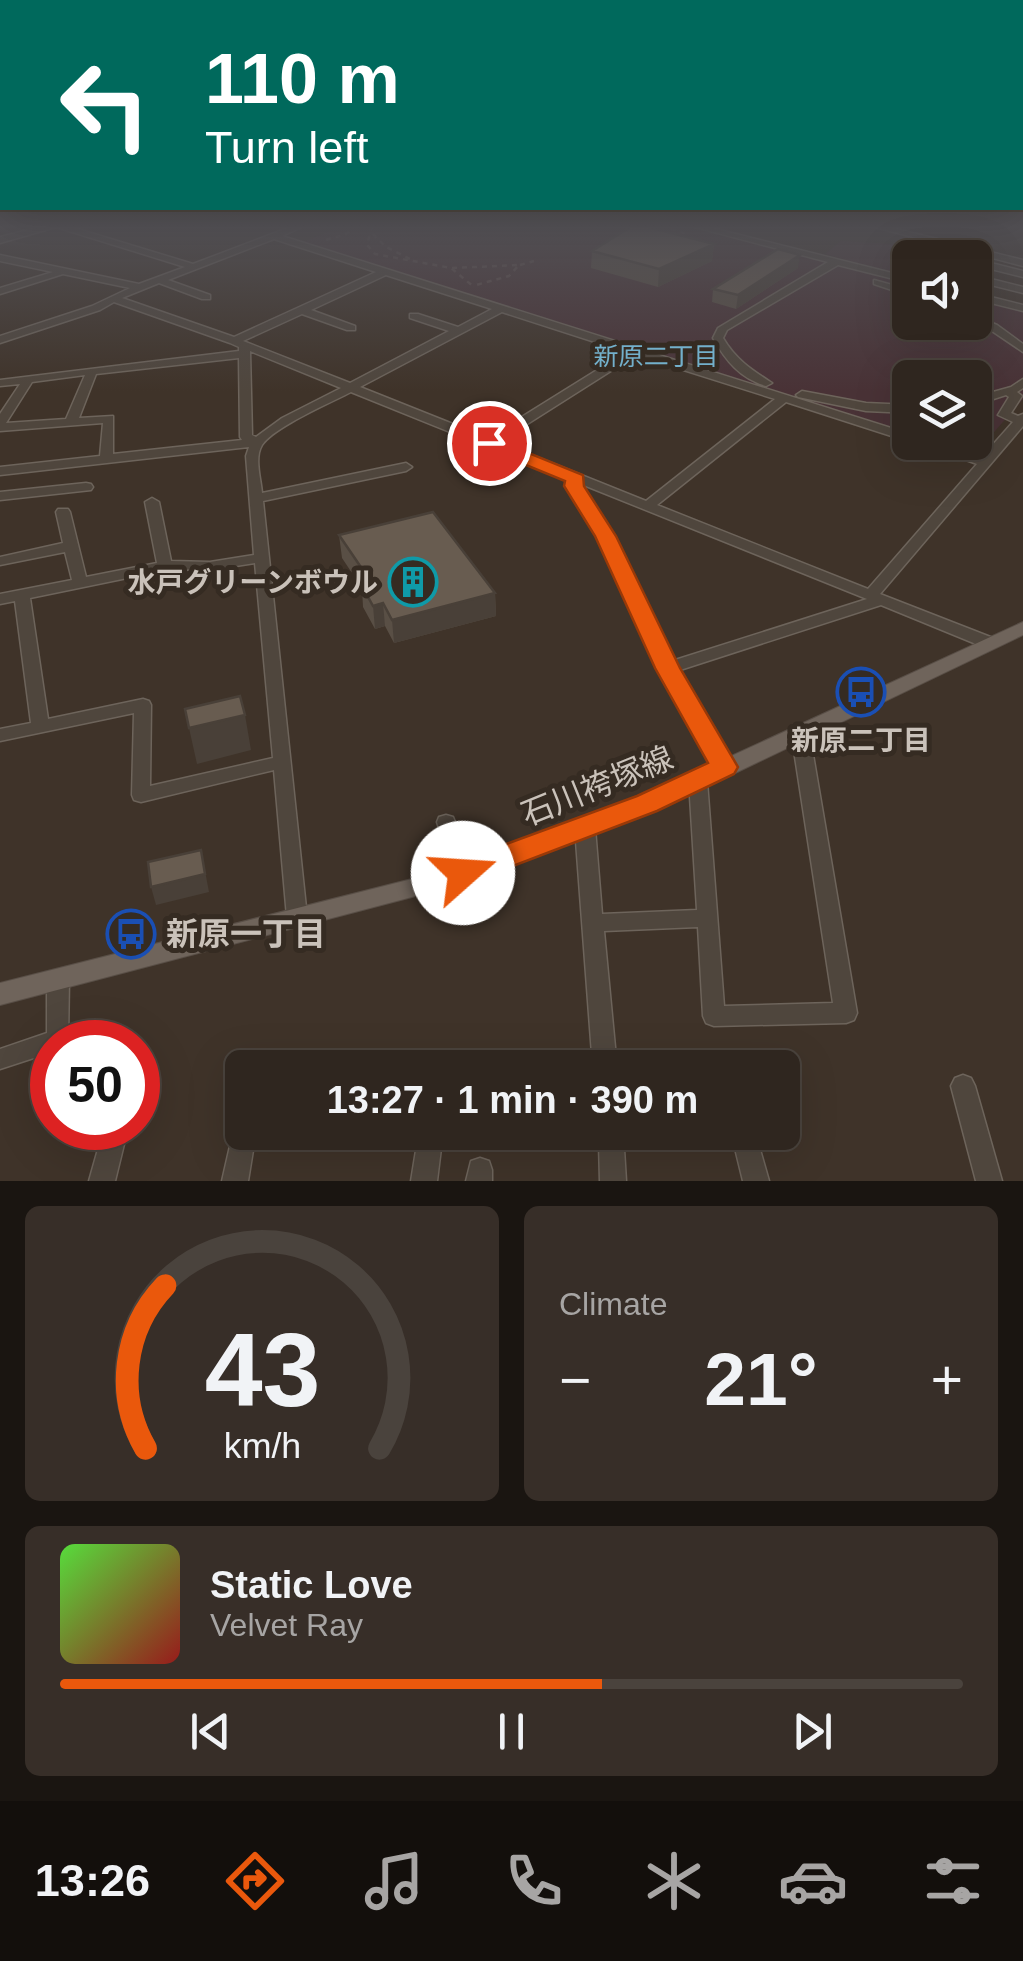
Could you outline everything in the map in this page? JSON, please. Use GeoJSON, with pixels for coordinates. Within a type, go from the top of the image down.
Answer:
{"type":"FeatureCollection","features":[{"type":"Feature","properties":{"kind":"main road","name":"石川袴塚線"},"geometry":{"type":"LineString","coordinates":[[0,994],[463,873],[698,781],[1023,628]]}},
{"type":"Feature","properties":{"kind":"street"},"geometry":{"type":"LineString","coordinates":[[0,291],[33,281]]}},
{"type":"Feature","properties":{"kind":"street"},"geometry":{"type":"LineString","coordinates":[[110,281],[141,287]]}},
{"type":"Feature","properties":{"kind":"street"},"geometry":{"type":"LineString","coordinates":[[0,340],[96,308],[156,281]]}},
{"type":"Feature","properties":{"kind":"street"},"geometry":{"type":"LineString","coordinates":[[162,281],[206,297]]}},
{"type":"Feature","properties":{"kind":"street"},"geometry":{"type":"LineString","coordinates":[[0,383],[240,347],[302,310],[364,281]]}},
{"type":"Feature","properties":{"kind":"street"},"geometry":{"type":"LineString","coordinates":[[413,281],[892,432]]}},
{"type":"Feature","properties":{"kind":"street"},"geometry":{"type":"LineString","coordinates":[[802,281],[723,328],[718,338],[727,354],[752,378],[810,397],[892,407]]}},
{"type":"Feature","properties":{"kind":"street"},"geometry":{"type":"LineString","coordinates":[[992,282],[1023,290]]}},
{"type":"Feature","properties":{"kind":"street"},"geometry":{"type":"LineString","coordinates":[[114,298],[988,642]]}},
{"type":"Feature","properties":{"kind":"street"},"geometry":{"type":"LineString","coordinates":[[992,300],[1023,308]]}},
{"type":"Feature","properties":{"kind":"street"},"geometry":{"type":"LineString","coordinates":[[2,476],[257,442],[500,309]]}},
{"type":"Feature","properties":{"kind":"street"},"geometry":{"type":"LineString","coordinates":[[302,310],[351,328]]}},
{"type":"Feature","properties":{"kind":"street"},"geometry":{"type":"LineString","coordinates":[[414,316],[459,330]]}},
{"type":"Feature","properties":{"kind":"street"},"geometry":{"type":"LineString","coordinates":[[992,326],[1023,349]]}},
{"type":"Feature","properties":{"kind":"street"},"geometry":{"type":"LineString","coordinates":[[0,328],[14,335]]}},
{"type":"Feature","properties":{"kind":"street"},"geometry":{"type":"LineString","coordinates":[[240,347],[246,436],[257,442]]}},
{"type":"Feature","properties":{"kind":"street"},"geometry":{"type":"LineString","coordinates":[[489,443],[634,351]]}},
{"type":"Feature","properties":{"kind":"street"},"geometry":{"type":"LineString","coordinates":[[71,422],[92,371]]}},
{"type":"Feature","properties":{"kind":"street"},"geometry":{"type":"LineString","coordinates":[[739,384],[752,378]]}},
{"type":"Feature","properties":{"kind":"street"},"geometry":{"type":"LineString","coordinates":[[0,425],[28,380]]}},
{"type":"Feature","properties":{"kind":"street"},"geometry":{"type":"LineString","coordinates":[[992,396],[1023,382]]}},
{"type":"Feature","properties":{"kind":"street"},"geometry":{"type":"LineString","coordinates":[[667,668],[878,596],[984,462],[1021,422],[1004,415],[1016,396],[1008,392]]}},
{"type":"Feature","properties":{"kind":"street"},"geometry":{"type":"LineString","coordinates":[[648,506],[783,398]]}},
{"type":"Feature","properties":{"kind":"street"},"geometry":{"type":"LineString","coordinates":[[0,425],[109,419],[106,460]]}},
{"type":"Feature","properties":{"kind":"street"},"geometry":{"type":"LineString","coordinates":[[257,442],[252,456],[297,917]]}},
{"type":"Feature","properties":{"kind":"street"},"geometry":{"type":"LineString","coordinates":[[978,460],[984,462]]}},
{"type":"Feature","properties":{"kind":"street"},"geometry":{"type":"LineString","coordinates":[[256,498],[406,467]]}},
{"type":"Feature","properties":{"kind":"street"},"geometry":{"type":"LineString","coordinates":[[576,479],[574,486],[606,536],[667,668],[724,767]]}},
{"type":"Feature","properties":{"kind":"street"},"geometry":{"type":"LineString","coordinates":[[0,496],[86,486]]}},
{"type":"Feature","properties":{"kind":"street"},"geometry":{"type":"LineString","coordinates":[[152,502],[165,566]]}},
{"type":"Feature","properties":{"kind":"street"},"geometry":{"type":"LineString","coordinates":[[63,512],[80,584]]}},
{"type":"Feature","properties":{"kind":"street"},"geometry":{"type":"LineString","coordinates":[[0,561],[71,546]]}},
{"type":"Feature","properties":{"kind":"street"},"geometry":{"type":"LineString","coordinates":[[0,599],[165,566],[210,566],[261,558]]}},
{"type":"Feature","properties":{"kind":"street"},"geometry":{"type":"LineString","coordinates":[[22,595],[40,727]]}},
{"type":"Feature","properties":{"kind":"street"},"geometry":{"type":"LineString","coordinates":[[0,735],[143,705],[140,795],[281,762]]}},
{"type":"Feature","properties":{"kind":"street"},"geometry":{"type":"LineString","coordinates":[[698,781],[714,1016],[846,1013],[800,731]]}},
{"type":"Feature","properties":{"kind":"street"},"geometry":{"type":"LineString","coordinates":[[446,822],[463,873]]}},
{"type":"Feature","properties":{"kind":"street"},"geometry":{"type":"LineString","coordinates":[[585,828],[603,1050]]}},
{"type":"Feature","properties":{"kind":"street"},"geometry":{"type":"LineString","coordinates":[[592,923],[706,918]]}},
{"type":"Feature","properties":{"kind":"street"},"geometry":{"type":"LineString","coordinates":[[1,1059],[58,1040],[58,979]]}},
{"type":"Feature","properties":{"kind":"street"},"geometry":{"type":"LineString","coordinates":[[963,1086],[989,1181]]}},
{"type":"Feature","properties":{"kind":"street"},"geometry":{"type":"LineString","coordinates":[[102,1181],[110,1150]]}},
{"type":"Feature","properties":{"kind":"street"},"geometry":{"type":"LineString","coordinates":[[236,1181],[241,1150]]}},
{"type":"Feature","properties":{"kind":"street"},"geometry":{"type":"LineString","coordinates":[[424,1181],[428,1150]]}},
{"type":"Feature","properties":{"kind":"street"},"geometry":{"type":"LineString","coordinates":[[612,1150],[613,1181]]}},
{"type":"Feature","properties":{"kind":"street"},"geometry":{"type":"LineString","coordinates":[[748,1150],[756,1181]]}},
{"type":"Feature","properties":{"kind":"path"},"geometry":{"type":"LineString","coordinates":[[467,281],[481,295]]}},
{"type":"Feature","properties":{"kind":"path"},"geometry":{"type":"LineString","coordinates":[[473,286],[491,281]]}},
{"type":"Feature","properties":{"kind":"path"},"geometry":{"type":"LineString","coordinates":[[676,357],[684,352],[727,354]]}},
{"type":"Feature","properties":{"kind":"shaded area"},"geometry":{"type":"Polygon","coordinates":[[[427,281],[892,281],[892,340],[992,340],[992,303],[1023,311],[1023,399],[992,434],[992,360],[892,360],[892,428],[427,281]]]}},
{"type":"Feature","properties":{"kind":"building"},"geometry":{"type":"Polygon","coordinates":[[[726,281],[760,281],[738,295],[713,289],[726,281]]]}},
{"type":"Feature","properties":{"kind":"building","name":"水戸グリーンボウル"},"geometry":{"type":"Polygon","coordinates":[[[433,512],[495,593],[392,620],[383,603],[373,606],[361,584],[371,582],[339,535],[433,512]]]}},
{"type":"Feature","properties":{"kind":"building"},"geometry":{"type":"Polygon","coordinates":[[[240,696],[245,715],[189,728],[185,709],[240,696]]]}},
{"type":"Feature","properties":{"kind":"building"},"geometry":{"type":"Polygon","coordinates":[[[201,850],[205,874],[151,887],[148,862],[201,850]]]}},
{"type":"Feature","properties":{"kind":"place","name":"水戸グリーンボウル"},"geometry":{"type":"Point","coordinates":[413,582]}},
{"type":"Feature","properties":{"kind":"place","name":"新原二丁目"},"geometry":{"type":"Point","coordinates":[861,692]}},
{"type":"Feature","properties":{"kind":"place","name":"新原一丁目"},"geometry":{"type":"Point","coordinates":[131,934]}},
{"type":"Feature","properties":{"kind":"district","name":"新原二丁目"},"geometry":{"type":"Point","coordinates":[656,356]}},
{"type":"Feature","properties":{"kind":"route"},"geometry":{"type":"LineString","coordinates":[[463,873],[647,804],[724,767],[667,668],[606,536],[574,486],[576,479],[489,443]]}}]}
